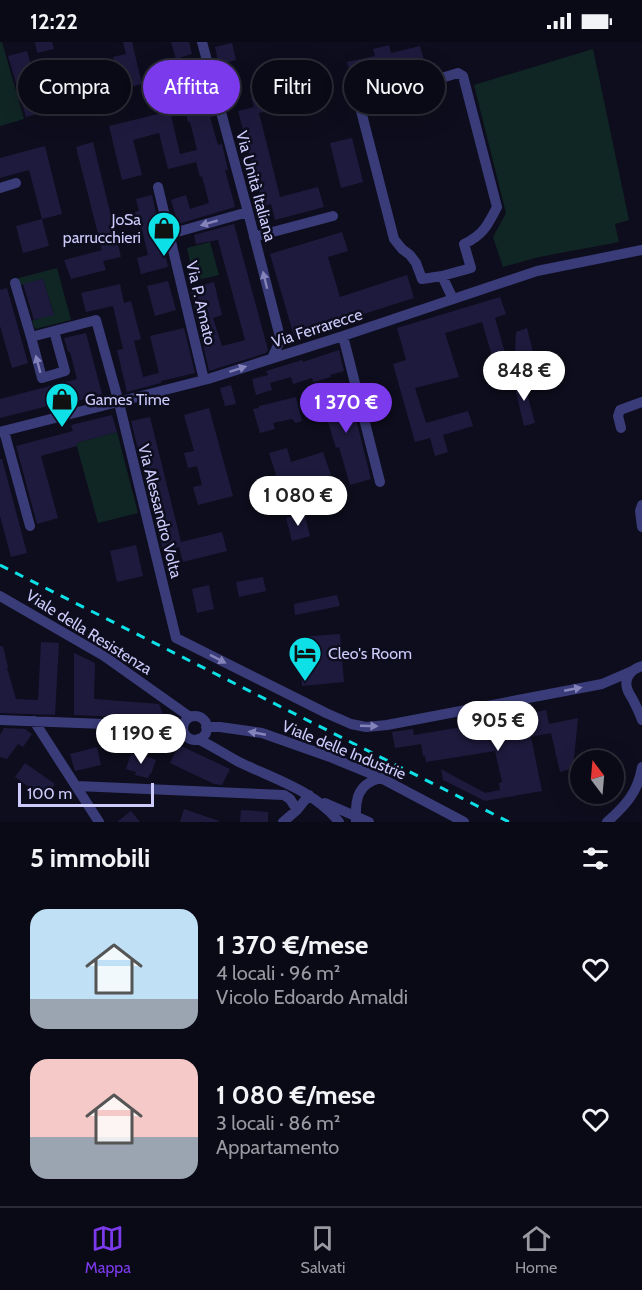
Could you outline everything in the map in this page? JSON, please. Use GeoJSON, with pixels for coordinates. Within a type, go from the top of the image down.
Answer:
{"type":"FeatureCollection","features":[{"type":"Feature","properties":{"kind":"street","name":"Via Unità Italiana"},"geometry":{"type":"LineString","coordinates":[[202,42],[280,337]]}},
{"type":"Feature","properties":{"kind":"street"},"geometry":{"type":"LineString","coordinates":[[458,73],[463,76],[497,207],[488,226],[473,240],[464,244],[471,268],[442,276],[422,279],[416,263],[394,239],[358,103],[377,96],[382,90],[429,77],[438,79],[458,73]]}},
{"type":"Feature","properties":{"kind":"street"},"geometry":{"type":"LineString","coordinates":[[0,188],[16,183]]}},
{"type":"Feature","properties":{"kind":"street","name":"Via P. Amato"},"geometry":{"type":"LineString","coordinates":[[158,187],[204,380]]}},
{"type":"Feature","properties":{"kind":"street"},"geometry":{"type":"LineString","coordinates":[[170,234],[248,212]]}},
{"type":"Feature","properties":{"kind":"street"},"geometry":{"type":"LineString","coordinates":[[254,237],[333,216]]}},
{"type":"Feature","properties":{"kind":"street","name":"Via Ferrarecce"},"geometry":{"type":"LineString","coordinates":[[2,432],[204,380],[537,271],[642,250]]}},
{"type":"Feature","properties":{"kind":"street"},"geometry":{"type":"LineString","coordinates":[[442,276],[453,299]]}},
{"type":"Feature","properties":{"kind":"street"},"geometry":{"type":"LineString","coordinates":[[15,283],[42,378],[65,371],[54,331],[31,337]]}},
{"type":"Feature","properties":{"kind":"street","name":"Via Alessandro Volta"},"geometry":{"type":"LineString","coordinates":[[54,331],[96,320],[119,403],[176,638],[326,713],[351,724],[366,727],[404,722],[602,684]]}},
{"type":"Feature","properties":{"kind":"street"},"geometry":{"type":"LineString","coordinates":[[342,336],[381,482]]}},
{"type":"Feature","properties":{"kind":"street"},"geometry":{"type":"LineString","coordinates":[[280,337],[297,350]]}},
{"type":"Feature","properties":{"kind":"street"},"geometry":{"type":"LineString","coordinates":[[272,358],[280,337]]}},
{"type":"Feature","properties":{"kind":"street"},"geometry":{"type":"LineString","coordinates":[[621,428],[618,416],[620,410],[642,402]]}},
{"type":"Feature","properties":{"kind":"street"},"geometry":{"type":"LineString","coordinates":[[2,432],[30,526]]}},
{"type":"Feature","properties":{"kind":"street"},"geometry":{"type":"LineString","coordinates":[[642,505],[640,511],[642,527]]}},
{"type":"Feature","properties":{"kind":"street","name":"Viale della Resistenza"},"geometry":{"type":"LineString","coordinates":[[0,596],[104,656],[190,717]]}},
{"type":"Feature","properties":{"kind":"street"},"geometry":{"type":"LineString","coordinates":[[602,684],[639,667]]}},
{"type":"Feature","properties":{"kind":"street"},"geometry":{"type":"LineString","coordinates":[[639,667],[627,679],[627,688],[634,696],[642,720]]}},
{"type":"Feature","properties":{"kind":"street"},"geometry":{"type":"LineString","coordinates":[[602,684],[634,696]]}},
{"type":"Feature","properties":{"kind":"street"},"geometry":{"type":"LineString","coordinates":[[198,716],[206,724],[204,735],[198,739],[187,737],[183,731],[185,721],[190,717],[198,716]]}},
{"type":"Feature","properties":{"kind":"street"},"geometry":{"type":"LineString","coordinates":[[0,720],[183,727]]}},
{"type":"Feature","properties":{"kind":"street"},"geometry":{"type":"LineString","coordinates":[[34,721],[99,822]]}},
{"type":"Feature","properties":{"kind":"street","name":"Viale delle Industrie"},"geometry":{"type":"LineString","coordinates":[[206,727],[262,733],[330,757],[381,778],[464,822]]}},
{"type":"Feature","properties":{"kind":"street"},"geometry":{"type":"LineString","coordinates":[[198,739],[237,761],[356,819],[369,822]]}},
{"type":"Feature","properties":{"kind":"street"},"geometry":{"type":"LineString","coordinates":[[607,822],[630,799],[642,767]]}},
{"type":"Feature","properties":{"kind":"street"},"geometry":{"type":"LineString","coordinates":[[356,819],[356,803],[360,791],[365,785],[381,778]]}},
{"type":"Feature","properties":{"kind":"street"},"geometry":{"type":"LineString","coordinates":[[77,786],[284,795],[290,798],[297,810]]}},
{"type":"Feature","properties":{"kind":"street"},"geometry":{"type":"LineString","coordinates":[[283,822],[309,795]]}},
{"type":"Feature","properties":{"kind":"street"},"geometry":{"type":"LineString","coordinates":[[309,795],[339,822]]}},
{"type":"Feature","properties":{"kind":"green space"},"geometry":{"type":"Polygon","coordinates":[[[0,42],[2,42],[18,98],[18,114],[23,114],[24,119],[0,126],[0,42]]]}},
{"type":"Feature","properties":{"kind":"green space"},"geometry":{"type":"Polygon","coordinates":[[[593,49],[629,220],[615,224],[619,242],[539,257],[503,267],[493,237],[506,213],[474,85],[593,49]]]}},
{"type":"Feature","properties":{"kind":"green space"},"geometry":{"type":"Polygon","coordinates":[[[210,242],[219,275],[194,281],[187,248],[210,242]]]}},
{"type":"Feature","properties":{"kind":"green space"},"geometry":{"type":"Polygon","coordinates":[[[57,268],[71,320],[35,329],[32,321],[54,314],[43,279],[17,286],[15,279],[57,268]]]}},
{"type":"Feature","properties":{"kind":"green space"},"geometry":{"type":"Polygon","coordinates":[[[117,432],[138,513],[98,523],[76,443],[117,432]]]}},
{"type":"Feature","properties":{"kind":"building"},"geometry":{"type":"Polygon","coordinates":[[[35,42],[52,42],[54,49],[37,53],[35,42]]]}},
{"type":"Feature","properties":{"kind":"building"},"geometry":{"type":"Polygon","coordinates":[[[123,42],[132,42],[142,84],[131,86],[131,60],[114,60],[113,57],[126,54],[123,42]]]}},
{"type":"Feature","properties":{"kind":"building"},"geometry":{"type":"Polygon","coordinates":[[[171,42],[189,42],[192,54],[176,59],[171,42]]]}},
{"type":"Feature","properties":{"kind":"building"},"geometry":{"type":"Polygon","coordinates":[[[232,43],[236,60],[218,60],[215,47],[232,43]]]}},
{"type":"Feature","properties":{"kind":"building"},"geometry":{"type":"Polygon","coordinates":[[[389,45],[391,53],[420,46],[424,60],[356,60],[375,56],[373,49],[389,45]]]}},
{"type":"Feature","properties":{"kind":"building"},"geometry":{"type":"Polygon","coordinates":[[[27,51],[30,60],[18,60],[18,90],[8,56],[27,51]]]}},
{"type":"Feature","properties":{"kind":"building"},"geometry":{"type":"Polygon","coordinates":[[[252,108],[252,114],[259,114],[280,197],[318,187],[324,207],[275,220],[271,204],[263,206],[239,114],[240,110],[252,108]]]}},
{"type":"Feature","properties":{"kind":"building"},"geometry":{"type":"Polygon","coordinates":[[[158,114],[171,114],[180,154],[197,150],[190,122],[186,114],[214,114],[214,116],[210,117],[218,145],[222,144],[228,170],[225,170],[235,207],[178,224],[171,200],[186,195],[190,209],[209,203],[196,162],[168,169],[159,133],[133,140],[142,175],[122,180],[109,126],[158,114]]]}},
{"type":"Feature","properties":{"kind":"building"},"geometry":{"type":"Polygon","coordinates":[[[352,138],[363,182],[341,188],[330,143],[352,138]]]}},
{"type":"Feature","properties":{"kind":"building"},"geometry":{"type":"Polygon","coordinates":[[[93,142],[121,257],[103,261],[106,270],[71,279],[64,260],[102,250],[76,147],[93,142]]]}},
{"type":"Feature","properties":{"kind":"building"},"geometry":{"type":"Polygon","coordinates":[[[45,146],[62,214],[42,219],[29,170],[0,178],[0,158],[45,146]]]}},
{"type":"Feature","properties":{"kind":"building"},"geometry":{"type":"Polygon","coordinates":[[[152,195],[168,267],[141,274],[137,258],[148,255],[135,212],[139,211],[136,199],[152,195]]]}},
{"type":"Feature","properties":{"kind":"building"},"geometry":{"type":"Polygon","coordinates":[[[42,219],[49,246],[23,253],[16,226],[42,219]]]}},
{"type":"Feature","properties":{"kind":"building"},"geometry":{"type":"Polygon","coordinates":[[[234,224],[268,350],[266,353],[209,371],[190,288],[214,282],[222,315],[213,318],[222,346],[245,340],[218,240],[196,244],[194,235],[234,224]]]}},
{"type":"Feature","properties":{"kind":"building"},"geometry":{"type":"Polygon","coordinates":[[[342,232],[348,251],[328,257],[340,297],[407,275],[414,298],[294,336],[270,254],[342,232]]]}},
{"type":"Feature","properties":{"kind":"building"},"geometry":{"type":"Polygon","coordinates":[[[43,279],[54,315],[34,320],[23,284],[43,279]]]}},
{"type":"Feature","properties":{"kind":"building"},"geometry":{"type":"Polygon","coordinates":[[[168,281],[176,310],[155,316],[147,286],[168,281]]]}},
{"type":"Feature","properties":{"kind":"building"},"geometry":{"type":"Polygon","coordinates":[[[120,284],[124,303],[131,301],[141,339],[134,341],[143,377],[159,373],[150,336],[184,328],[195,373],[127,392],[117,350],[123,349],[113,306],[86,312],[81,293],[120,284]]]}},
{"type":"Feature","properties":{"kind":"building"},"geometry":{"type":"Polygon","coordinates":[[[7,288],[28,363],[12,368],[0,326],[0,290],[7,288]]]}},
{"type":"Feature","properties":{"kind":"building"},"geometry":{"type":"Polygon","coordinates":[[[500,297],[506,314],[495,318],[506,356],[493,359],[482,322],[445,333],[459,377],[415,388],[426,423],[468,411],[473,426],[443,435],[448,452],[435,456],[430,438],[415,442],[393,364],[406,360],[397,328],[500,297]]]}},
{"type":"Feature","properties":{"kind":"building"},"geometry":{"type":"Polygon","coordinates":[[[527,328],[538,363],[518,376],[514,369],[520,364],[515,353],[516,332],[527,328]]]}},
{"type":"Feature","properties":{"kind":"building"},"geometry":{"type":"Polygon","coordinates":[[[86,333],[102,394],[0,418],[0,399],[77,379],[64,338],[86,333]]]}},
{"type":"Feature","properties":{"kind":"building"},"geometry":{"type":"Polygon","coordinates":[[[339,350],[344,371],[313,382],[312,378],[293,384],[291,377],[270,383],[272,390],[256,395],[252,379],[268,375],[266,371],[339,350]]]}},
{"type":"Feature","properties":{"kind":"building"},"geometry":{"type":"Polygon","coordinates":[[[523,378],[535,423],[524,426],[513,380],[523,378]]]}},
{"type":"Feature","properties":{"kind":"building"},"geometry":{"type":"Polygon","coordinates":[[[231,385],[236,404],[225,406],[220,388],[231,385]]]}},
{"type":"Feature","properties":{"kind":"building"},"geometry":{"type":"Polygon","coordinates":[[[348,387],[371,479],[350,485],[320,396],[348,387]]]}},
{"type":"Feature","properties":{"kind":"building"},"geometry":{"type":"Polygon","coordinates":[[[296,397],[302,421],[296,423],[292,419],[273,423],[275,429],[260,433],[253,409],[296,397]]]}},
{"type":"Feature","properties":{"kind":"building"},"geometry":{"type":"Polygon","coordinates":[[[209,408],[233,496],[198,505],[193,487],[202,485],[197,466],[188,468],[184,453],[194,451],[184,415],[209,408]]]}},
{"type":"Feature","properties":{"kind":"building"},"geometry":{"type":"Polygon","coordinates":[[[112,415],[117,432],[76,443],[77,446],[41,456],[58,518],[37,524],[16,446],[73,431],[71,425],[112,415]]]}},
{"type":"Feature","properties":{"kind":"building"},"geometry":{"type":"Polygon","coordinates":[[[150,417],[181,542],[222,532],[227,551],[183,562],[179,547],[163,551],[131,421],[150,417]]]}},
{"type":"Feature","properties":{"kind":"building"},"geometry":{"type":"Polygon","coordinates":[[[287,448],[291,462],[323,452],[331,475],[290,488],[292,493],[273,499],[268,478],[276,475],[269,453],[287,448]]]}},
{"type":"Feature","properties":{"kind":"building"},"geometry":{"type":"Polygon","coordinates":[[[0,459],[2,459],[27,553],[11,557],[0,516],[0,459]]]}},
{"type":"Feature","properties":{"kind":"building"},"geometry":{"type":"Polygon","coordinates":[[[304,513],[310,536],[292,541],[286,518],[304,513]]]}},
{"type":"Feature","properties":{"kind":"building"},"geometry":{"type":"Polygon","coordinates":[[[136,545],[143,576],[117,582],[110,551],[136,545]]]}},
{"type":"Feature","properties":{"kind":"building"},"geometry":{"type":"Polygon","coordinates":[[[263,577],[266,591],[239,597],[236,582],[263,577]]]}},
{"type":"Feature","properties":{"kind":"building"},"geometry":{"type":"Polygon","coordinates":[[[209,585],[214,609],[197,613],[192,589],[209,585]]]}},
{"type":"Feature","properties":{"kind":"building"},"geometry":{"type":"Polygon","coordinates":[[[337,595],[340,606],[295,615],[294,604],[337,595]]]}},
{"type":"Feature","properties":{"kind":"building"},"geometry":{"type":"Polygon","coordinates":[[[340,634],[344,682],[302,686],[298,637],[340,634]]]}},
{"type":"Feature","properties":{"kind":"building"},"geometry":{"type":"Polygon","coordinates":[[[41,642],[59,643],[55,715],[0,713],[0,646],[3,646],[16,699],[38,700],[41,642]]]}},
{"type":"Feature","properties":{"kind":"building"},"geometry":{"type":"Polygon","coordinates":[[[74,653],[95,663],[94,699],[159,704],[165,719],[74,715],[74,653]]]}},
{"type":"Feature","properties":{"kind":"building"},"geometry":{"type":"Polygon","coordinates":[[[546,710],[549,724],[578,718],[575,750],[570,750],[570,769],[560,772],[551,733],[531,737],[542,791],[485,801],[443,780],[441,769],[485,793],[500,790],[499,783],[502,782],[495,751],[426,762],[421,744],[395,748],[392,732],[413,729],[414,735],[486,723],[488,738],[534,729],[531,713],[546,710]]]}},
{"type":"Feature","properties":{"kind":"building"},"geometry":{"type":"Polygon","coordinates":[[[4,728],[27,729],[32,734],[23,747],[18,744],[7,759],[0,757],[0,735],[4,728]]]}},
{"type":"Feature","properties":{"kind":"building"},"geometry":{"type":"Polygon","coordinates":[[[179,745],[230,769],[222,785],[214,784],[170,763],[179,745]]]}},
{"type":"Feature","properties":{"kind":"building"},"geometry":{"type":"Polygon","coordinates":[[[97,747],[101,765],[75,771],[70,754],[97,747]]]}},
{"type":"Feature","properties":{"kind":"building"},"geometry":{"type":"Polygon","coordinates":[[[137,753],[156,760],[148,778],[135,775],[136,772],[126,769],[131,754],[137,755],[137,753]]]}},
{"type":"Feature","properties":{"kind":"building"},"geometry":{"type":"Polygon","coordinates":[[[25,763],[55,784],[44,798],[15,777],[25,763]]]}},
{"type":"Feature","properties":{"kind":"building"},"geometry":{"type":"Polygon","coordinates":[[[184,809],[219,821],[219,822],[180,822],[184,809]]]}},
{"type":"Feature","properties":{"kind":"building"},"geometry":{"type":"Polygon","coordinates":[[[241,810],[268,812],[268,822],[240,822],[241,810]]]}},
{"type":"Feature","properties":{"kind":"building"},"geometry":{"type":"Polygon","coordinates":[[[131,811],[140,822],[117,822],[131,811]]]}},
{"type":"Feature","properties":{"kind":"railway"},"geometry":{"type":"LineString","coordinates":[[0,565],[509,822]]}},
{"type":"Feature","properties":{"kind":"place","name":"JoSa parrucchieri"},"geometry":{"type":"Point","coordinates":[164,257]}},
{"type":"Feature","properties":{"kind":"place","name":"Games Time"},"geometry":{"type":"Point","coordinates":[62,428]}},
{"type":"Feature","properties":{"kind":"place","name":"Cleo's Room"},"geometry":{"type":"Point","coordinates":[305,682]}}]}
